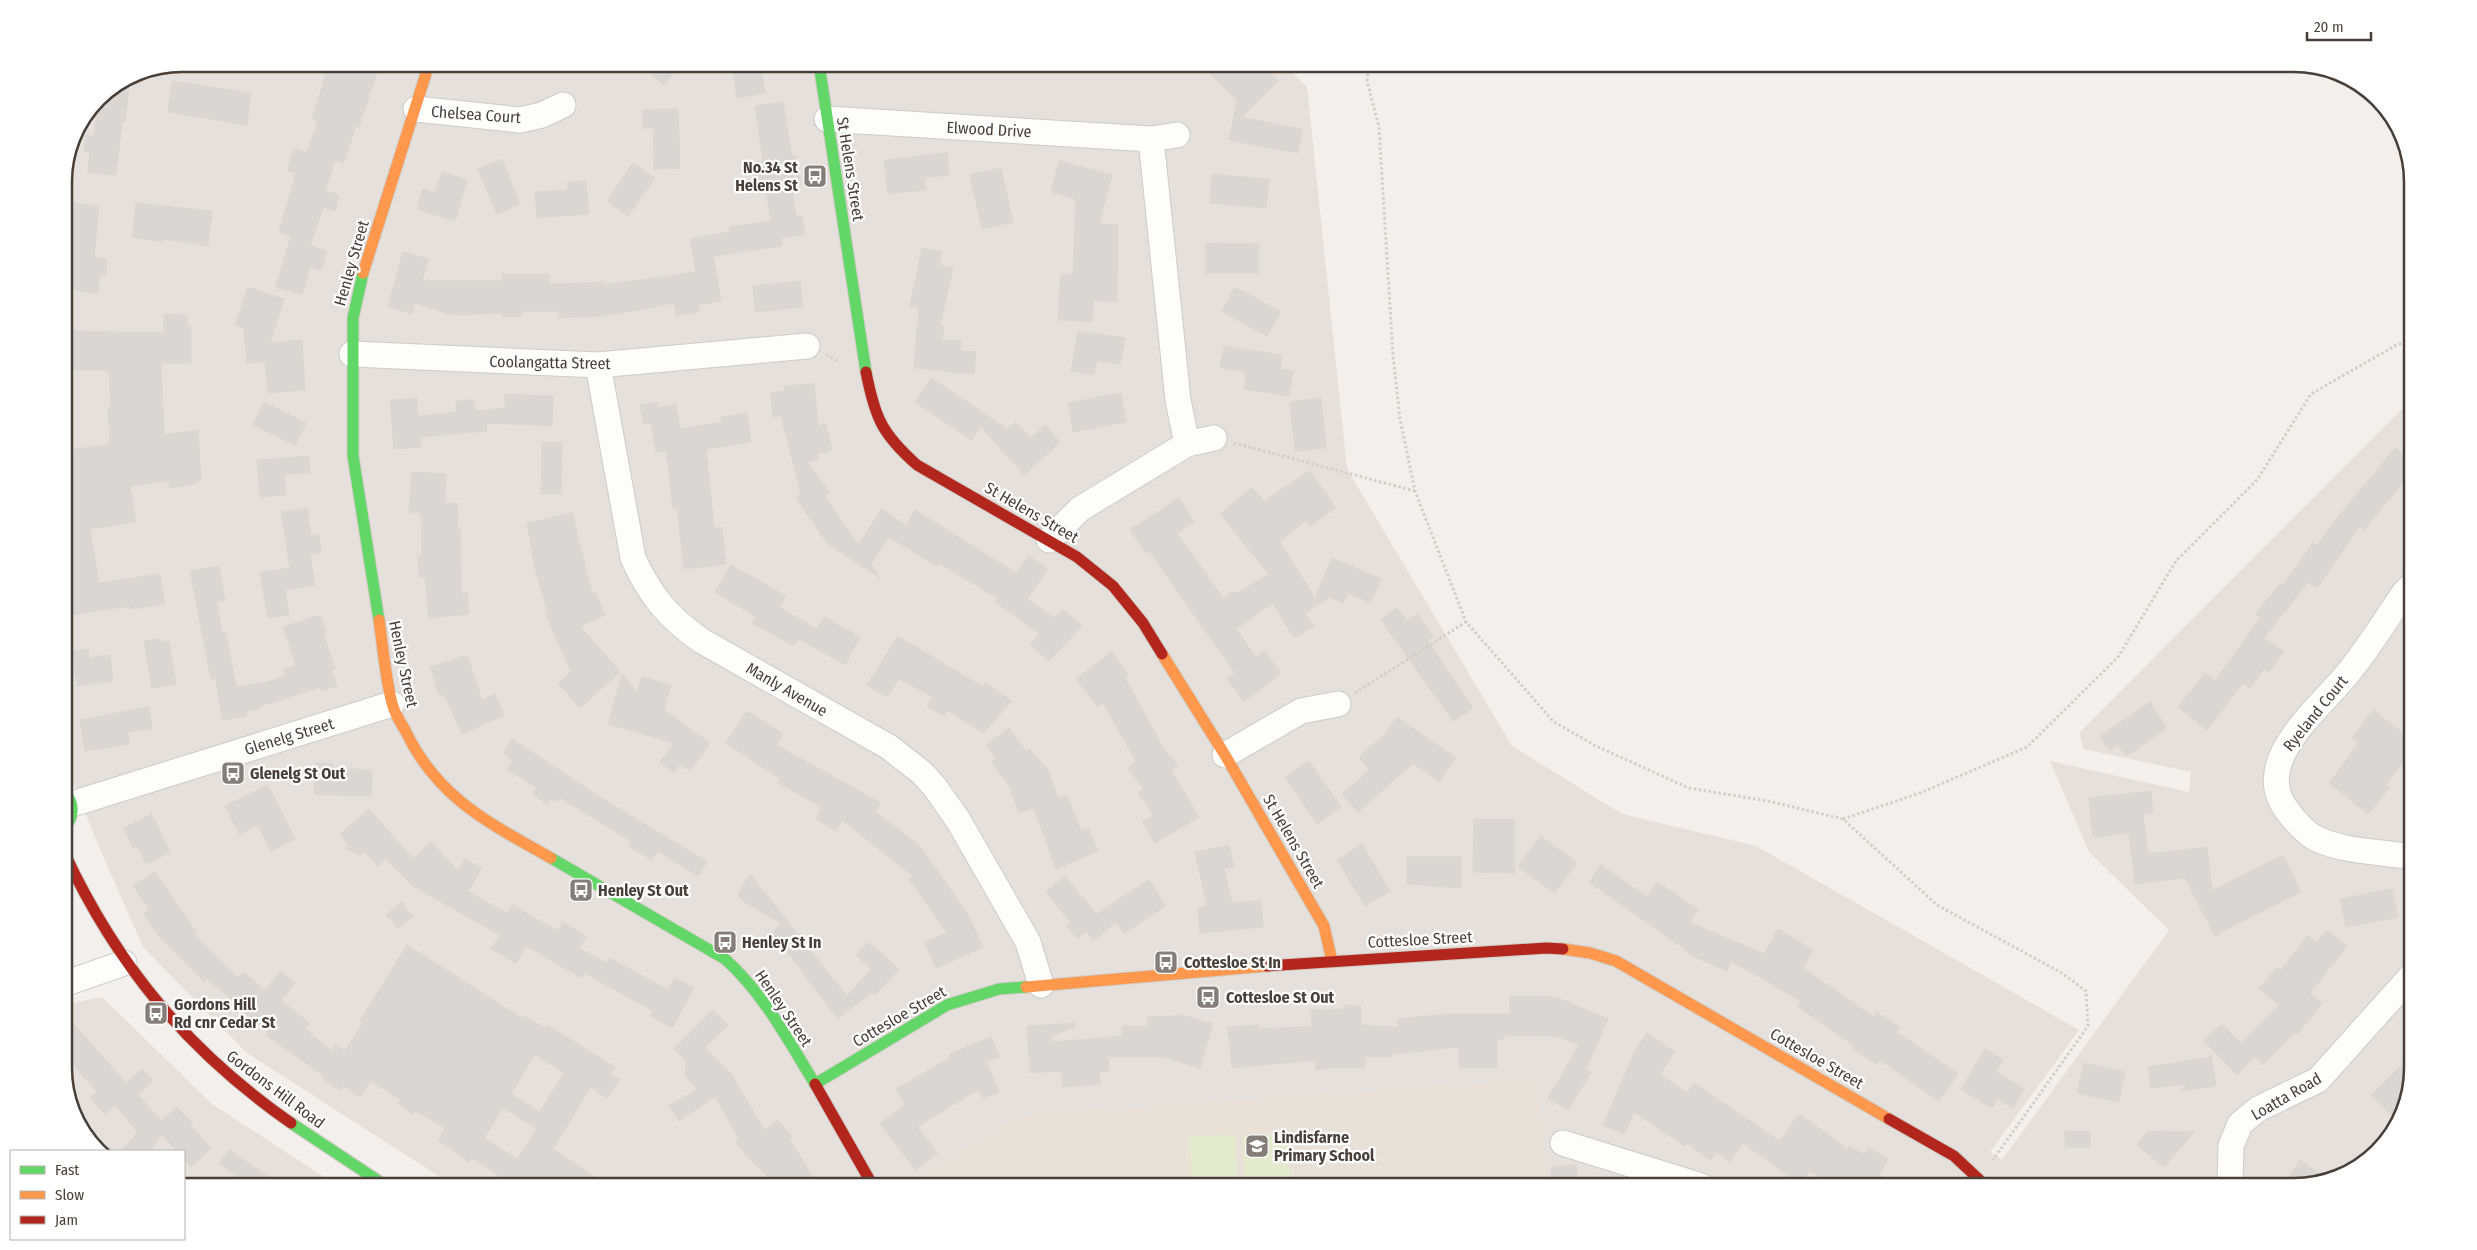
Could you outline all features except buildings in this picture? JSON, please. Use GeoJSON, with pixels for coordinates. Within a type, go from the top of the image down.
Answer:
{"type":"FeatureCollection","features":[{"type":"Feature","properties":{"kind":"street","name":"Henley Street"},"geometry":{"type":"LineString","coordinates":[[426,73],[359,286],[352,318],[353,456],[392,704],[413,748],[434,777],[460,803],[478,817],[699,942],[739,971],[761,998],[815,1084],[869,1178]]}},
{"type":"Feature","properties":{"kind":"street","name":"St Helens Street"},"geometry":{"type":"LineString","coordinates":[[820,73],[864,364],[872,405],[883,430],[898,448],[930,472],[1049,540],[1097,572],[1130,604],[1225,755],[1324,926],[1332,960]]}},
{"type":"Feature","properties":{"kind":"street","name":"Chelsea Court"},"geometry":{"type":"LineString","coordinates":[[416,109],[520,120],[542,116],[563,105]]}},
{"type":"Feature","properties":{"kind":"street","name":"Elwood Drive"},"geometry":{"type":"LineString","coordinates":[[827,119],[1151,139],[1177,135]]}},
{"type":"Feature","properties":{"kind":"street"},"geometry":{"type":"LineString","coordinates":[[1151,139],[1178,400],[1187,444]]}},
{"type":"Feature","properties":{"kind":"street","name":"Coolangatta Street"},"geometry":{"type":"LineString","coordinates":[[352,354],[598,365],[807,346]]}},
{"type":"Feature","properties":{"kind":"street","name":"Manly Avenue"},"geometry":{"type":"LineString","coordinates":[[598,365],[633,558],[655,600],[678,624],[702,641],[889,747],[921,772],[934,786],[958,820],[1028,942],[1041,986]]}},
{"type":"Feature","properties":{"kind":"street"},"geometry":{"type":"LineString","coordinates":[[1049,540],[1080,509],[1187,444],[1214,438]]}},
{"type":"Feature","properties":{"kind":"street","name":"Ryeland Court"},"geometry":{"type":"LineString","coordinates":[[2404,593],[2352,669],[2296,732],[2280,757],[2276,780],[2282,805],[2297,823],[2315,838],[2342,847],[2404,856]]}},
{"type":"Feature","properties":{"kind":"street","name":"Glenelg Street"},"geometry":{"type":"LineString","coordinates":[[73,797],[392,704]]}},
{"type":"Feature","properties":{"kind":"street"},"geometry":{"type":"LineString","coordinates":[[1225,755],[1301,711],[1338,704]]}},
{"type":"Feature","properties":{"kind":"street","name":"Gordons Hill Road"},"geometry":{"type":"LineString","coordinates":[[73,870],[124,963],[168,1017],[221,1069],[281,1116],[374,1178]]}},
{"type":"Feature","properties":{"kind":"street","name":"Cottesloe Street"},"geometry":{"type":"LineString","coordinates":[[815,1084],[947,1005],[974,995],[999,989],[1332,960],[1546,948],[1598,954],[1616,962],[1954,1156],[1973,1178]]}},
{"type":"Feature","properties":{"kind":"street"},"geometry":{"type":"LineString","coordinates":[[73,981],[124,963]]}},
{"type":"Feature","properties":{"kind":"street","name":"Loatta Road"},"geometry":{"type":"LineString","coordinates":[[2230,1178],[2231,1146],[2240,1124],[2258,1108],[2318,1080],[2404,984]]}},
{"type":"Feature","properties":{"kind":"street"},"geometry":{"type":"LineString","coordinates":[[1563,1143],[1675,1178]]}},
{"type":"Feature","properties":{"kind":"path"},"geometry":{"type":"LineString","coordinates":[[1367,72],[1366,81],[1379,127],[1394,364],[1400,419],[1415,491],[1466,622],[1554,722],[1598,747],[1689,788],[1768,801],[1843,820],[1937,905],[2062,972],[2086,991],[2088,1026],[1982,1178]]}},
{"type":"Feature","properties":{"kind":"path"},"geometry":{"type":"LineString","coordinates":[[1843,820],[1920,793],[2027,747],[2118,657],[2176,561],[2257,480],[2311,394],[2398,344],[2404,343]]}},
{"type":"Feature","properties":{"kind":"path"},"geometry":{"type":"LineString","coordinates":[[807,346],[849,367],[864,364]]}},
{"type":"Feature","properties":{"kind":"path"},"geometry":{"type":"LineString","coordinates":[[1214,438],[1415,491]]}},
{"type":"Feature","properties":{"kind":"path"},"geometry":{"type":"LineString","coordinates":[[1338,704],[1466,622]]}},
{"type":"Feature","properties":{"kind":"shaded area"},"geometry":{"type":"Polygon","coordinates":[[[1292,72],[1307,87],[1347,469],[1512,746],[1622,814],[1756,846],[2079,1030],[1990,1152],[2002,1160],[2169,930],[2089,852],[2050,761],[2189,792],[2191,772],[2084,749],[2079,733],[2404,407],[2404,1081],[2401,1096],[2393,1116],[2377,1140],[2367,1150],[2355,1159],[2330,1172],[2308,1177],[442,1178],[247,1053],[143,947],[96,840],[73,782],[73,176],[78,147],[87,128],[100,110],[128,87],[147,78],[161,75],[176,73],[1292,72]]]}},
{"type":"Feature","properties":{"kind":"shaded area"},"geometry":{"type":"Polygon","coordinates":[[[102,997],[212,1104],[326,1178],[185,1178],[185,1150],[110,1150],[91,1128],[78,1103],[73,1074],[73,1003],[102,997]]]}},
{"type":"Feature","properties":{"kind":"shaded area","name":"Lindisfarne Primary School"},"geometry":{"type":"Polygon","coordinates":[[[1538,1080],[1545,1178],[920,1178],[1023,1116],[1538,1080]]]}},
{"type":"Feature","properties":{"kind":"green space"},"geometry":{"type":"Polygon","coordinates":[[[1236,1135],[1237,1178],[1191,1178],[1190,1136],[1236,1135]]]}},
{"type":"Feature","properties":{"kind":"green space"},"geometry":{"type":"Polygon","coordinates":[[[1289,1135],[1290,1178],[1244,1178],[1243,1136],[1289,1135]]]}},
{"type":"Feature","properties":{"kind":"traffic: fast"},"geometry":{"type":"LineString","coordinates":[[820,73],[866,372]]}},
{"type":"Feature","properties":{"kind":"traffic: fast"},"geometry":{"type":"LineString","coordinates":[[363,273],[353,318],[353,456],[379,620]]}},
{"type":"Feature","properties":{"kind":"traffic: fast"},"geometry":{"type":"LineString","coordinates":[[551,858],[725,959],[752,987],[763,1002],[815,1084]]}},
{"type":"Feature","properties":{"kind":"traffic: fast"},"geometry":{"type":"LineString","coordinates":[[815,1084],[947,1005],[999,989],[1026,987]]}},
{"type":"Feature","properties":{"kind":"traffic: fast"},"geometry":{"type":"LineString","coordinates":[[291,1123],[374,1178]]}},
{"type":"Feature","properties":{"kind":"traffic: slow"},"geometry":{"type":"LineString","coordinates":[[363,273],[426,73]]}},
{"type":"Feature","properties":{"kind":"traffic: slow"},"geometry":{"type":"LineString","coordinates":[[379,620],[393,706],[397,717],[418,754],[449,791],[467,806],[486,820],[551,858]]}},
{"type":"Feature","properties":{"kind":"traffic: slow"},"geometry":{"type":"LineString","coordinates":[[1162,654],[1225,755],[1324,926],[1332,961]]}},
{"type":"Feature","properties":{"kind":"traffic: slow"},"geometry":{"type":"LineString","coordinates":[[1563,949],[1590,953],[1616,961],[1889,1119]]}},
{"type":"Feature","properties":{"kind":"traffic: slow"},"geometry":{"type":"LineString","coordinates":[[1026,987],[1267,966]]}},
{"type":"Feature","properties":{"kind":"traffic: jam"},"geometry":{"type":"LineString","coordinates":[[866,372],[873,402],[882,424],[905,454],[917,465],[1077,557],[1113,586],[1143,623],[1162,654]]}},
{"type":"Feature","properties":{"kind":"traffic: jam"},"geometry":{"type":"LineString","coordinates":[[73,870],[107,932],[132,969],[159,1003],[188,1036],[220,1066],[291,1123]]}},
{"type":"Feature","properties":{"kind":"traffic: jam"},"geometry":{"type":"LineString","coordinates":[[1267,966],[1546,948],[1563,949]]}},
{"type":"Feature","properties":{"kind":"traffic: jam"},"geometry":{"type":"LineString","coordinates":[[815,1084],[868,1178]]}},
{"type":"Feature","properties":{"kind":"traffic: jam"},"geometry":{"type":"LineString","coordinates":[[1889,1119],[1954,1156],[1977,1178]]}},
{"type":"Feature","properties":{"kind":"place","name":"No.34 St Helens St"},"geometry":{"type":"Point","coordinates":[815,176]}},
{"type":"Feature","properties":{"kind":"place","name":"Glenelg St Out"},"geometry":{"type":"Point","coordinates":[233,773]}},
{"type":"Feature","properties":{"kind":"place","name":"Henley St Out"},"geometry":{"type":"Point","coordinates":[581,890]}},
{"type":"Feature","properties":{"kind":"place","name":"Henley St In"},"geometry":{"type":"Point","coordinates":[725,942]}},
{"type":"Feature","properties":{"kind":"place","name":"Cottesloe St In"},"geometry":{"type":"Point","coordinates":[1166,962]}},
{"type":"Feature","properties":{"kind":"place","name":"Cottesloe St Out"},"geometry":{"type":"Point","coordinates":[1208,997]}},
{"type":"Feature","properties":{"kind":"place","name":"Gordons Hill Rd cnr Cedar St"},"geometry":{"type":"Point","coordinates":[156,1013]}},
{"type":"Feature","properties":{"kind":"place","name":"Lindisfarne Primary School"},"geometry":{"type":"Point","coordinates":[1257,1146]}}]}
